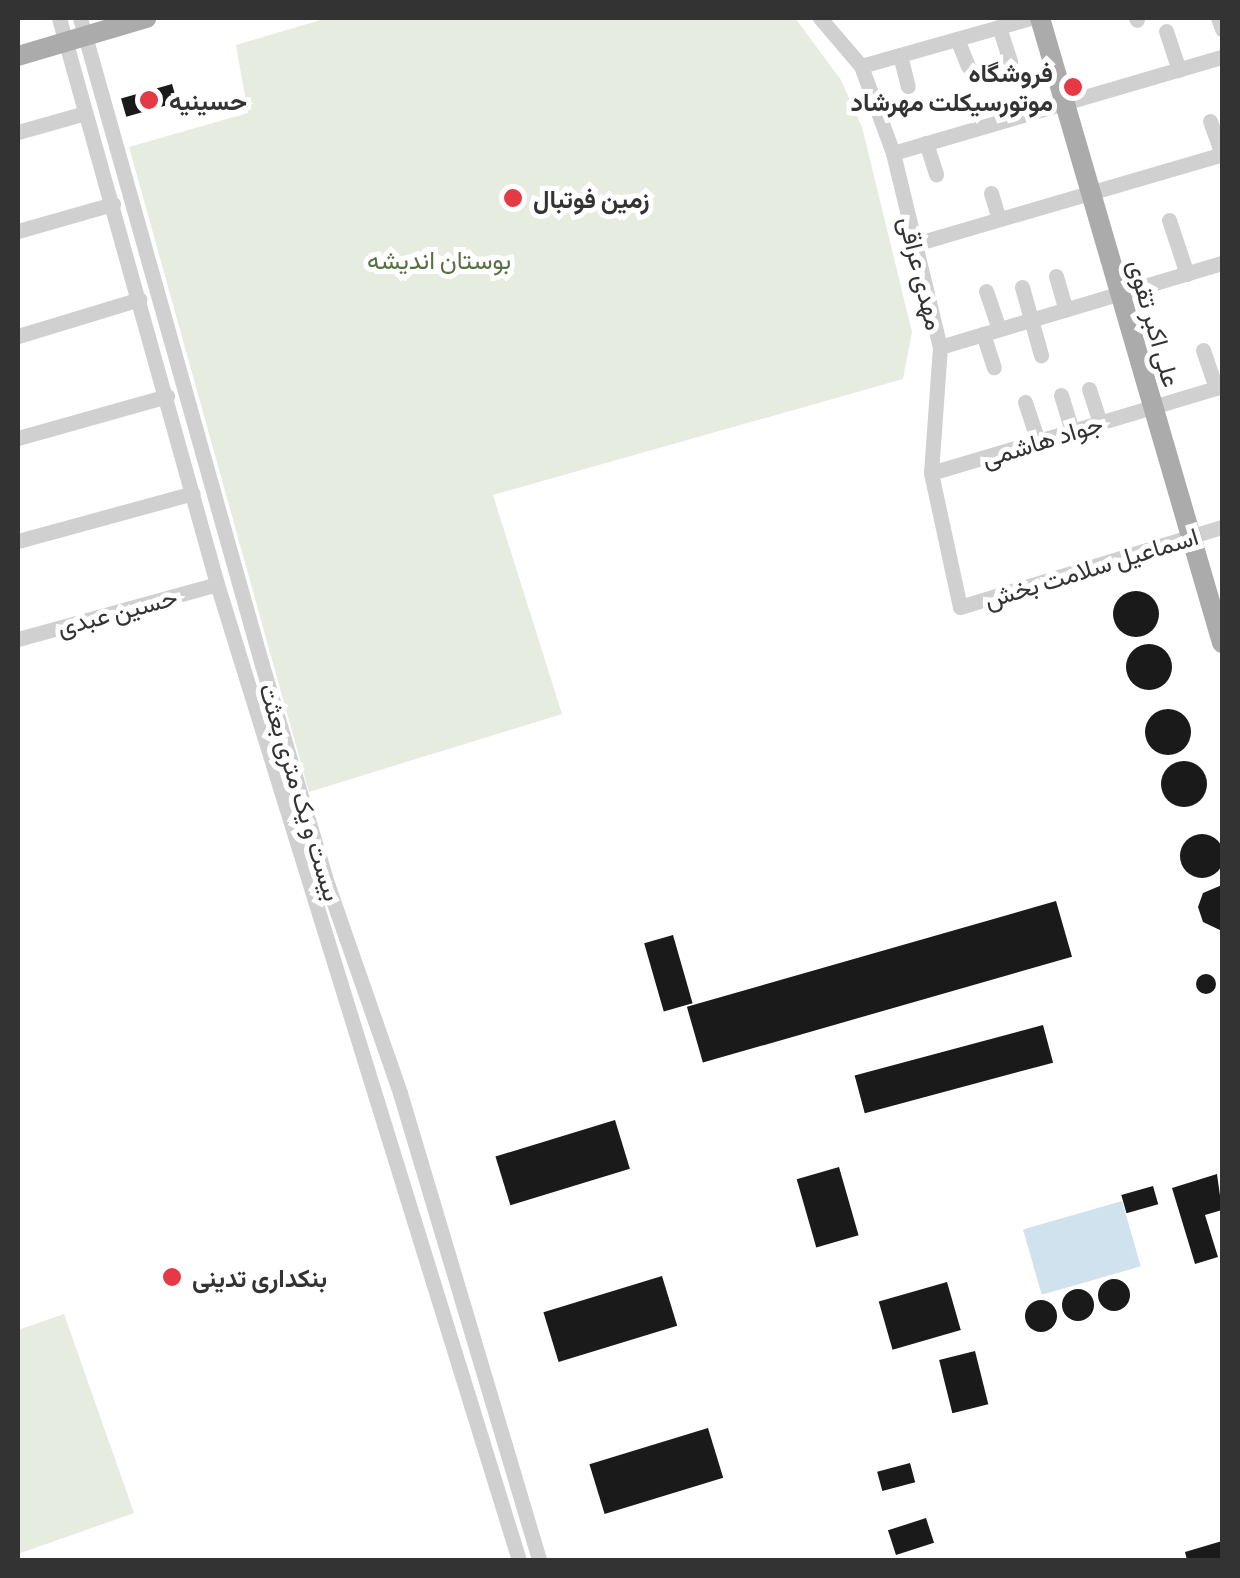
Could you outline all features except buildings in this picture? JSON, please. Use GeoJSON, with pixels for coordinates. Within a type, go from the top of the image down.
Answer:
{"type":"FeatureCollection","features":[{"type":"Feature","properties":{"kind":"main road"},"geometry":{"type":"LineString","coordinates":[[18,56],[76,31],[146,18]]}},
{"type":"Feature","properties":{"kind":"main road","name":"علی اکبر تقوی"},"geometry":{"type":"LineString","coordinates":[[1040,18],[1222,643]]}},
{"type":"Feature","properties":{"kind":"street","name":"بیست و یک متری بعثت"},"geometry":{"type":"LineString","coordinates":[[60,18],[76,31],[328,886],[400,1092],[539,1560]]}},
{"type":"Feature","properties":{"kind":"street","name":"مهدی عراقی"},"geometry":{"type":"LineString","coordinates":[[820,18],[861,66],[892,153],[940,347],[931,473],[960,608]]}},
{"type":"Feature","properties":{"kind":"street"},"geometry":{"type":"LineString","coordinates":[[861,66],[1031,18]]}},
{"type":"Feature","properties":{"kind":"street"},"geometry":{"type":"LineString","coordinates":[[1218,18],[1222,29]]}},
{"type":"Feature","properties":{"kind":"street"},"geometry":{"type":"LineString","coordinates":[[998,27],[1010,61]]}},
{"type":"Feature","properties":{"kind":"street","name":"بیست و یک متری بعثت"},"geometry":{"type":"LineString","coordinates":[[76,31],[85,112],[217,584],[519,1560]]}},
{"type":"Feature","properties":{"kind":"street"},"geometry":{"type":"LineString","coordinates":[[1166,31],[1178,70]]}},
{"type":"Feature","properties":{"kind":"street"},"geometry":{"type":"LineString","coordinates":[[957,38],[968,66]]}},
{"type":"Feature","properties":{"kind":"street"},"geometry":{"type":"LineString","coordinates":[[900,55],[908,86]]}},
{"type":"Feature","properties":{"kind":"street"},"geometry":{"type":"LineString","coordinates":[[892,153],[1219,58],[1222,76]]}},
{"type":"Feature","properties":{"kind":"street"},"geometry":{"type":"LineString","coordinates":[[18,132],[85,112]]}},
{"type":"Feature","properties":{"kind":"street"},"geometry":{"type":"LineString","coordinates":[[915,244],[1222,154],[1210,121]]}},
{"type":"Feature","properties":{"kind":"street"},"geometry":{"type":"LineString","coordinates":[[926,143],[936,174]]}},
{"type":"Feature","properties":{"kind":"street"},"geometry":{"type":"LineString","coordinates":[[991,193],[999,219]]}},
{"type":"Feature","properties":{"kind":"street"},"geometry":{"type":"LineString","coordinates":[[18,231],[113,204]]}},
{"type":"Feature","properties":{"kind":"street"},"geometry":{"type":"LineString","coordinates":[[1169,220],[1187,274]]}},
{"type":"Feature","properties":{"kind":"street"},"geometry":{"type":"LineString","coordinates":[[940,347],[1222,263]]}},
{"type":"Feature","properties":{"kind":"street"},"geometry":{"type":"LineString","coordinates":[[1056,276],[1066,310]]}},
{"type":"Feature","properties":{"kind":"street"},"geometry":{"type":"LineString","coordinates":[[1022,287],[1041,355]]}},
{"type":"Feature","properties":{"kind":"street"},"geometry":{"type":"LineString","coordinates":[[986,291],[1000,329]]}},
{"type":"Feature","properties":{"kind":"street"},"geometry":{"type":"LineString","coordinates":[[18,336],[140,299]]}},
{"type":"Feature","properties":{"kind":"street"},"geometry":{"type":"LineString","coordinates":[[983,334],[994,367]]}},
{"type":"Feature","properties":{"kind":"street"},"geometry":{"type":"LineString","coordinates":[[1203,350],[1219,387]]}},
{"type":"Feature","properties":{"kind":"street","name":"جواد هاشمی"},"geometry":{"type":"LineString","coordinates":[[931,473],[1219,387]]}},
{"type":"Feature","properties":{"kind":"street"},"geometry":{"type":"LineString","coordinates":[[1088,389],[1100,423]]}},
{"type":"Feature","properties":{"kind":"street"},"geometry":{"type":"LineString","coordinates":[[1061,395],[1072,431]]}},
{"type":"Feature","properties":{"kind":"street"},"geometry":{"type":"LineString","coordinates":[[18,438],[167,396]]}},
{"type":"Feature","properties":{"kind":"street"},"geometry":{"type":"LineString","coordinates":[[1025,402],[1038,441]]}},
{"type":"Feature","properties":{"kind":"street"},"geometry":{"type":"LineString","coordinates":[[18,541],[194,492]]}},
{"type":"Feature","properties":{"kind":"street","name":"اسماعیل سلامت بخش"},"geometry":{"type":"LineString","coordinates":[[960,608],[1222,528]]}},
{"type":"Feature","properties":{"kind":"street","name":"حسین عبدی"},"geometry":{"type":"LineString","coordinates":[[18,639],[217,584]]}},
{"type":"Feature","properties":{"kind":"green space","name":"بوستان اندیشه"},"geometry":{"type":"Polygon","coordinates":[[[327,18],[795,18],[841,80],[862,127],[912,332],[903,379],[493,495],[562,714],[309,792],[129,147],[248,113],[236,45],[327,18]]]}},
{"type":"Feature","properties":{"kind":"green space"},"geometry":{"type":"Polygon","coordinates":[[[64,1314],[134,1513],[18,1554],[18,1330],[64,1314]]]}},
{"type":"Feature","properties":{"kind":"water"},"geometry":{"type":"Polygon","coordinates":[[[1122,1201],[1141,1266],[1042,1295],[1023,1229],[1122,1201]]]}},
{"type":"Feature","properties":{"kind":"place","name":"فروشگاه موتورسیکلت مهرشاد"},"geometry":{"type":"Point","coordinates":[1073,87]}},
{"type":"Feature","properties":{"kind":"place","name":"حسینیه"},"geometry":{"type":"Point","coordinates":[149,100]}},
{"type":"Feature","properties":{"kind":"place","name":"زمین فوتبال"},"geometry":{"type":"Point","coordinates":[513,198]}},
{"type":"Feature","properties":{"kind":"place","name":"بنکداری تدینی"},"geometry":{"type":"Point","coordinates":[172,1277]}}]}
